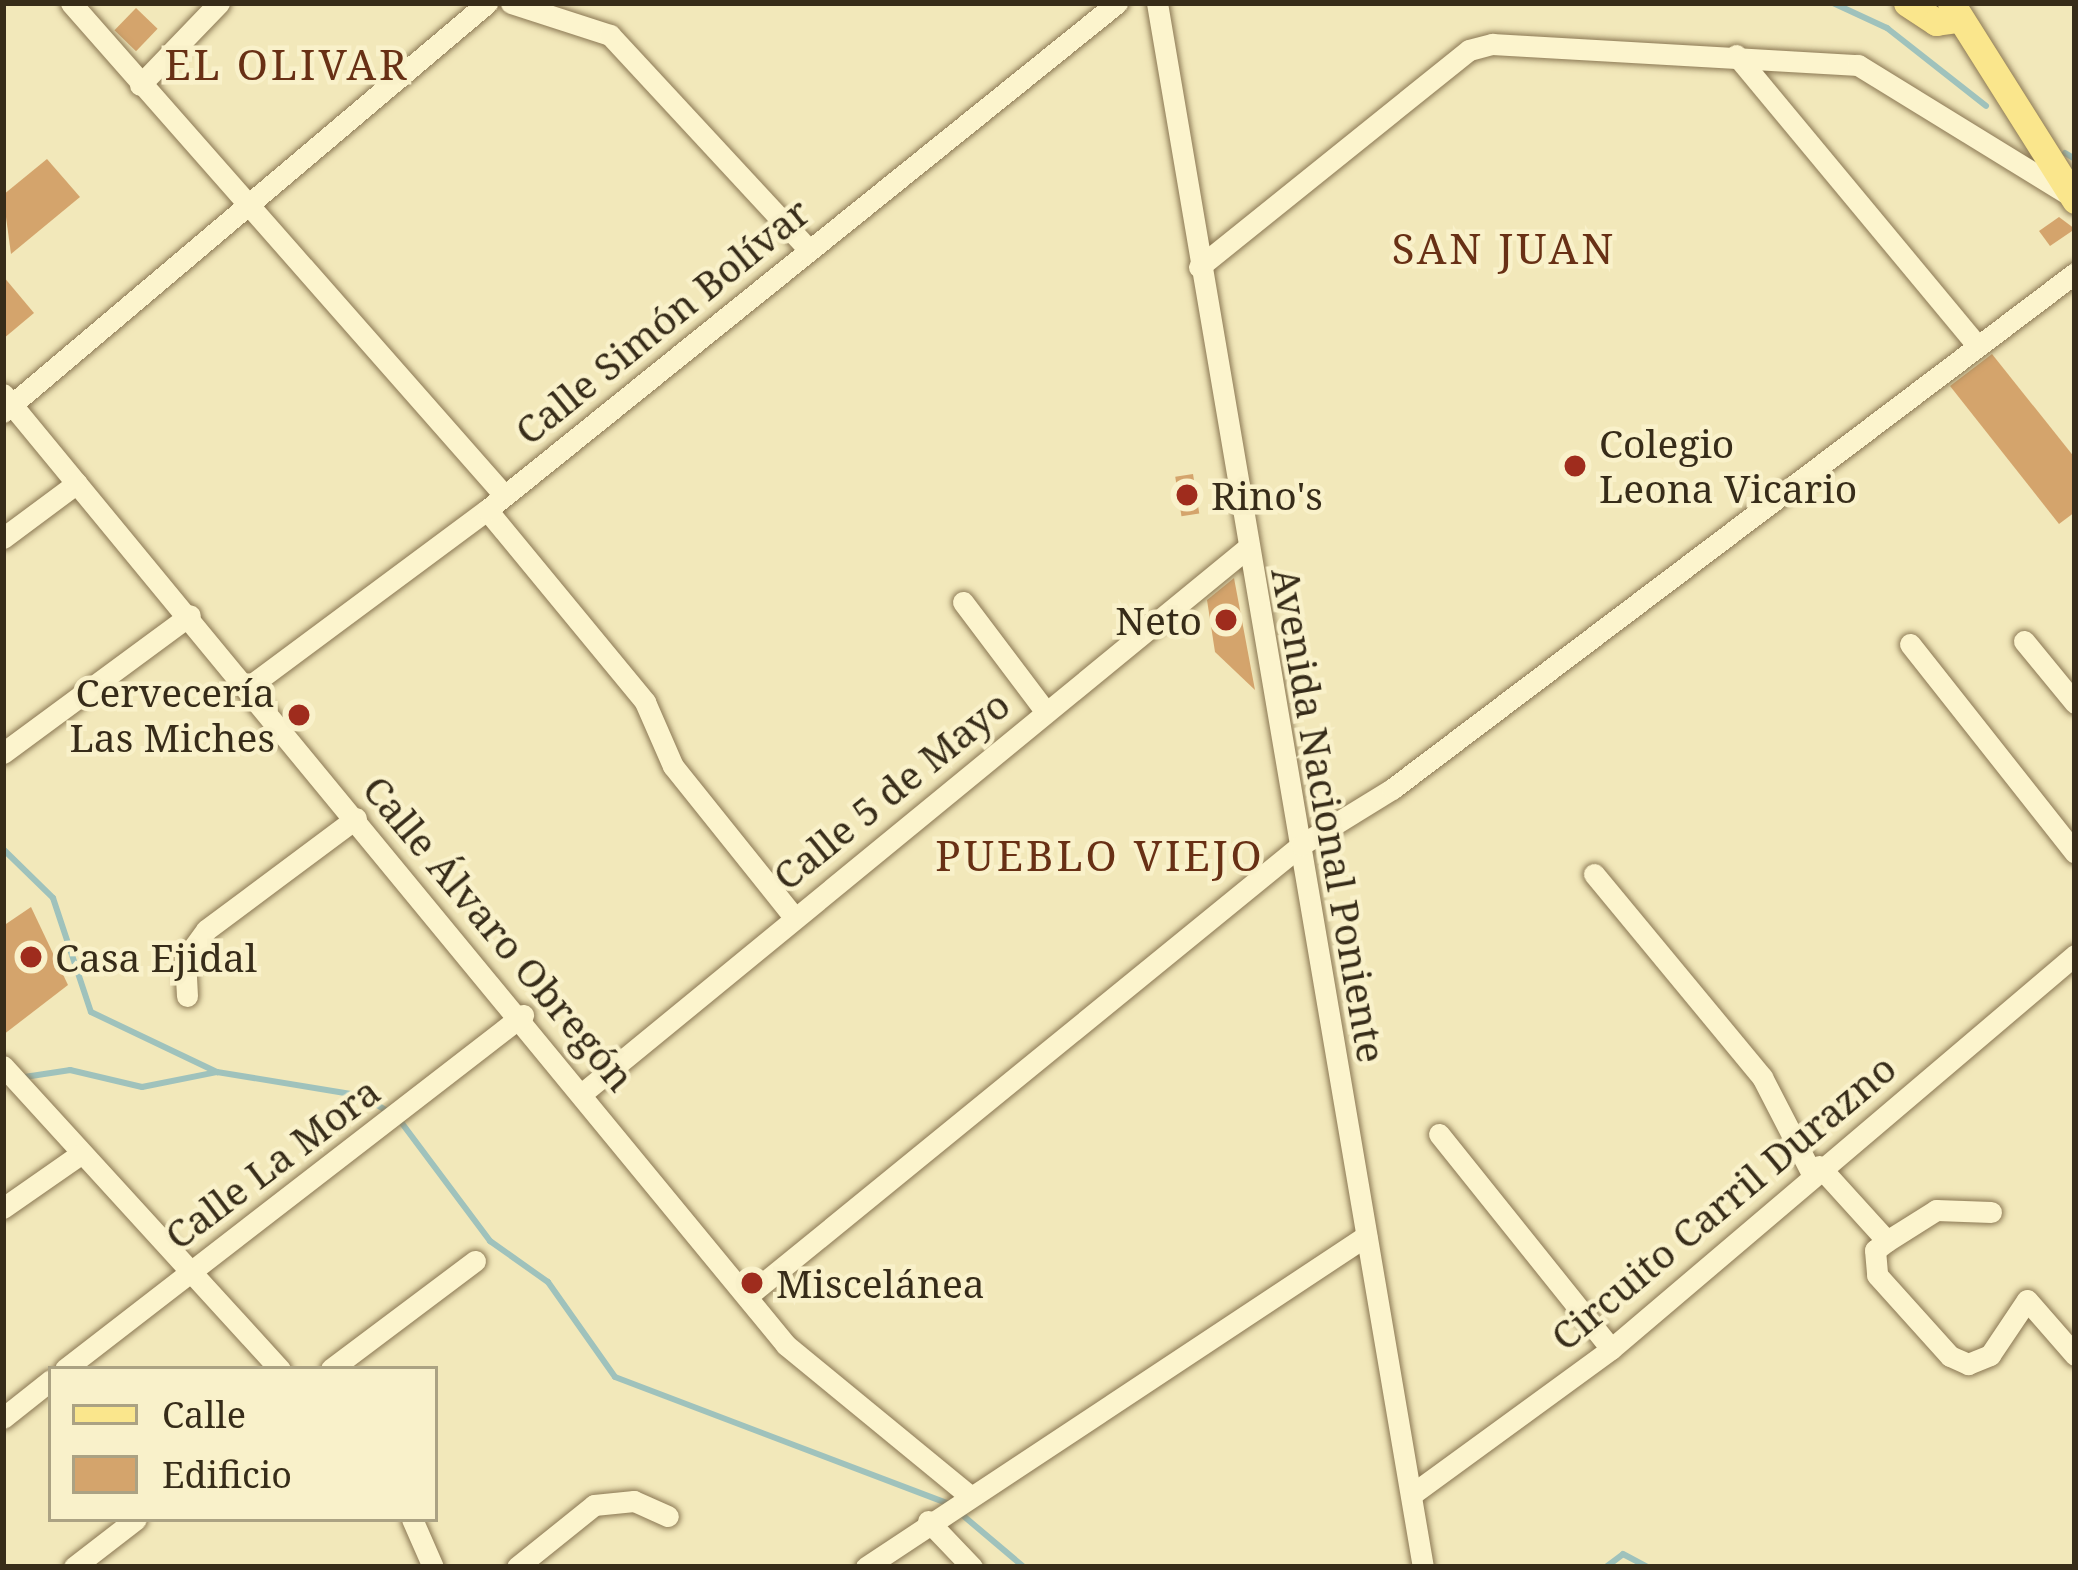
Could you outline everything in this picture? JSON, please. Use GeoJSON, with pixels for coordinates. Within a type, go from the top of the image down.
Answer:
{"type":"FeatureCollection","features":[{"type":"Feature","properties":{"kind":"main road"},"geometry":{"type":"LineString","coordinates":[[1907,3],[1936,22],[1960,8],[2072,197]]}},
{"type":"Feature","properties":{"kind":"street"},"geometry":{"type":"LineString","coordinates":[[70,3],[496,502],[645,702],[673,766],[794,916]]}},
{"type":"Feature","properties":{"kind":"street"},"geometry":{"type":"LineString","coordinates":[[140,85],[219,3]]}},
{"type":"Feature","properties":{"kind":"street"},"geometry":{"type":"LineString","coordinates":[[6,404],[245,210],[487,3]]}},
{"type":"Feature","properties":{"kind":"street"},"geometry":{"type":"LineString","coordinates":[[511,3],[610,35],[808,249]]}},
{"type":"Feature","properties":{"kind":"street","name":"Calle Simón Bolívar"},"geometry":{"type":"LineString","coordinates":[[247,688],[496,502],[1117,3]]}},
{"type":"Feature","properties":{"kind":"street","name":"Avenida Nacional Poniente"},"geometry":{"type":"LineString","coordinates":[[1156,3],[1423,1567]]}},
{"type":"Feature","properties":{"kind":"street"},"geometry":{"type":"LineString","coordinates":[[1199,267],[1468,50],[1736,55],[1858,64],[2072,197]]}},
{"type":"Feature","properties":{"kind":"street"},"geometry":{"type":"LineString","coordinates":[[1736,55],[1978,346]]}},
{"type":"Feature","properties":{"kind":"street"},"geometry":{"type":"LineString","coordinates":[[750,1294],[1301,845],[1392,789],[2075,273]]}},
{"type":"Feature","properties":{"kind":"street","name":"Calle Álvaro Obregón"},"geometry":{"type":"LineString","coordinates":[[6,404],[190,615],[524,1015],[786,1345],[965,1492]]}},
{"type":"Feature","properties":{"kind":"street"},"geometry":{"type":"LineString","coordinates":[[3,538],[77,483]]}},
{"type":"Feature","properties":{"kind":"street","name":"Calle 5 de Mayo"},"geometry":{"type":"LineString","coordinates":[[585,1090],[1246,549]]}},
{"type":"Feature","properties":{"kind":"street"},"geometry":{"type":"LineString","coordinates":[[963,602],[1045,711]]}},
{"type":"Feature","properties":{"kind":"street"},"geometry":{"type":"LineString","coordinates":[[3,753],[190,615]]}},
{"type":"Feature","properties":{"kind":"street"},"geometry":{"type":"LineString","coordinates":[[2024,641],[2075,703]]}},
{"type":"Feature","properties":{"kind":"street"},"geometry":{"type":"LineString","coordinates":[[1910,644],[2075,853]]}},
{"type":"Feature","properties":{"kind":"street"},"geometry":{"type":"LineString","coordinates":[[188,996],[185,959],[206,930],[356,818]]}},
{"type":"Feature","properties":{"kind":"street"},"geometry":{"type":"LineString","coordinates":[[1594,874],[1750,1060],[1815,1170],[1887,1241]]}},
{"type":"Feature","properties":{"kind":"street","name":"Circuito Carril Durazno"},"geometry":{"type":"LineString","coordinates":[[1412,1495],[1611,1348],[1815,1170],[2075,956]]}},
{"type":"Feature","properties":{"kind":"street","name":"Calle La Mora"},"geometry":{"type":"LineString","coordinates":[[69,1366],[524,1015]]}},
{"type":"Feature","properties":{"kind":"street"},"geometry":{"type":"LineString","coordinates":[[3,1066],[79,1155],[277,1366]]}},
{"type":"Feature","properties":{"kind":"street"},"geometry":{"type":"LineString","coordinates":[[1439,1134],[1611,1348]]}},
{"type":"Feature","properties":{"kind":"street"},"geometry":{"type":"LineString","coordinates":[[3,1208],[79,1155]]}},
{"type":"Feature","properties":{"kind":"street"},"geometry":{"type":"LineString","coordinates":[[1990,1212],[1936,1210],[1875,1250],[1877,1275],[1958,1361],[1990,1355],[2027,1300],[2075,1354]]}},
{"type":"Feature","properties":{"kind":"street"},"geometry":{"type":"LineString","coordinates":[[866,1567],[965,1492],[1366,1236]]}},
{"type":"Feature","properties":{"kind":"street"},"geometry":{"type":"LineString","coordinates":[[335,1366],[475,1261]]}},
{"type":"Feature","properties":{"kind":"street"},"geometry":{"type":"LineString","coordinates":[[3,1418],[48,1382]]}},
{"type":"Feature","properties":{"kind":"street"},"geometry":{"type":"LineString","coordinates":[[517,1567],[594,1505],[634,1501],[668,1516]]}},
{"type":"Feature","properties":{"kind":"street"},"geometry":{"type":"LineString","coordinates":[[928,1520],[972,1567]]}},
{"type":"Feature","properties":{"kind":"street"},"geometry":{"type":"LineString","coordinates":[[74,1567],[132,1522]]}},
{"type":"Feature","properties":{"kind":"street"},"geometry":{"type":"LineString","coordinates":[[413,1522],[433,1567]]}},
{"type":"Feature","properties":{"kind":"building"},"geometry":{"type":"Polygon","coordinates":[[[136,8],[158,29],[136,51],[114,30],[136,8]]]}},
{"type":"Feature","properties":{"kind":"building"},"geometry":{"type":"Polygon","coordinates":[[[47,159],[80,197],[11,254],[3,195],[47,159]]]}},
{"type":"Feature","properties":{"kind":"building"},"geometry":{"type":"Polygon","coordinates":[[[2059,217],[2075,229],[2050,246],[2039,231],[2059,217]]]}},
{"type":"Feature","properties":{"kind":"building"},"geometry":{"type":"Polygon","coordinates":[[[3,276],[34,313],[3,339],[3,276]]]}},
{"type":"Feature","properties":{"kind":"building"},"geometry":{"type":"Polygon","coordinates":[[[1992,354],[2075,458],[2075,512],[2059,524],[1950,386],[1992,354]]]}},
{"type":"Feature","properties":{"kind":"building","name":"Rino's"},"geometry":{"type":"Polygon","coordinates":[[[1193,474],[1199,514],[1181,516],[1175,477],[1193,474]]]}},
{"type":"Feature","properties":{"kind":"building","name":"Neto"},"geometry":{"type":"Polygon","coordinates":[[[1234,578],[1255,690],[1215,652],[1207,600],[1234,578]]]}},
{"type":"Feature","properties":{"kind":"building","name":"Casa Ejidal"},"geometry":{"type":"Polygon","coordinates":[[[31,907],[68,985],[3,1035],[3,926],[31,907]]]}},
{"type":"Feature","properties":{"kind":"waterway"},"geometry":{"type":"LineString","coordinates":[[1833,3],[1887,28],[1986,106]]}},
{"type":"Feature","properties":{"kind":"waterway"},"geometry":{"type":"LineString","coordinates":[[2065,153],[2075,159]]}},
{"type":"Feature","properties":{"kind":"waterway"},"geometry":{"type":"LineString","coordinates":[[3,849],[53,898],[91,1012],[217,1072],[363,1096],[387,1111]]}},
{"type":"Feature","properties":{"kind":"waterway"},"geometry":{"type":"LineString","coordinates":[[18,1078],[70,1070],[142,1087],[217,1072]]}},
{"type":"Feature","properties":{"kind":"waterway"},"geometry":{"type":"LineString","coordinates":[[398,1118],[490,1241],[548,1282],[615,1377],[950,1504]]}},
{"type":"Feature","properties":{"kind":"waterway"},"geometry":{"type":"LineString","coordinates":[[960,1513],[1024,1567]]}},
{"type":"Feature","properties":{"kind":"waterway"},"geometry":{"type":"LineString","coordinates":[[1606,1567],[1623,1554],[1647,1567]]}},
{"type":"Feature","properties":{"kind":"place","name":"Colegio Leona Vicario"},"geometry":{"type":"Point","coordinates":[1575,466]}},
{"type":"Feature","properties":{"kind":"place","name":"Rino's"},"geometry":{"type":"Point","coordinates":[1187,495]}},
{"type":"Feature","properties":{"kind":"place","name":"Neto"},"geometry":{"type":"Point","coordinates":[1226,620]}},
{"type":"Feature","properties":{"kind":"place","name":"Cervecería Las Miches"},"geometry":{"type":"Point","coordinates":[299,715]}},
{"type":"Feature","properties":{"kind":"place","name":"Casa Ejidal"},"geometry":{"type":"Point","coordinates":[31,957]}},
{"type":"Feature","properties":{"kind":"place","name":"Miscelánea"},"geometry":{"type":"Point","coordinates":[752,1283]}},
{"type":"Feature","properties":{"kind":"district","name":"EL OLIVAR"},"geometry":{"type":"Point","coordinates":[287,64]}},
{"type":"Feature","properties":{"kind":"district","name":"SAN JUAN"},"geometry":{"type":"Point","coordinates":[1504,248]}},
{"type":"Feature","properties":{"kind":"district","name":"PUEBLO VIEJO"},"geometry":{"type":"Point","coordinates":[1100,855]}}]}
